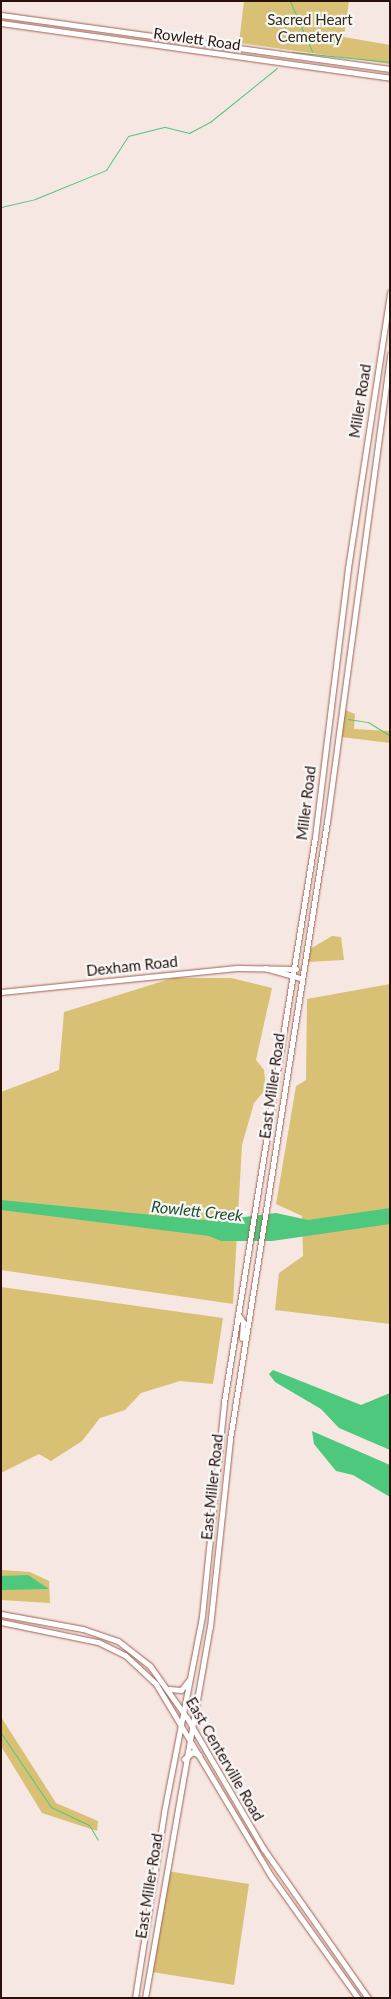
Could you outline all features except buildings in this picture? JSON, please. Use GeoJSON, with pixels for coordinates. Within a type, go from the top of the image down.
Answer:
{"type":"FeatureCollection","features":[{"type":"Feature","properties":{"kind":"main road","name":"Rowlett Road"},"geometry":{"type":"LineString","coordinates":[[1,15],[390,69]]}},
{"type":"Feature","properties":{"kind":"main road","name":"Rowlett Road"},"geometry":{"type":"LineString","coordinates":[[1,23],[390,78]]}},
{"type":"Feature","properties":{"kind":"main road","name":"Miller Road"},"geometry":{"type":"LineString","coordinates":[[239,1316],[292,976],[390,292]]}},
{"type":"Feature","properties":{"kind":"main road","name":"Miller Road"},"geometry":{"type":"LineString","coordinates":[[300,978],[327,822],[346,659],[390,354]]}},
{"type":"Feature","properties":{"kind":"main road"},"geometry":{"type":"LineString","coordinates":[[337,658],[346,659]]}},
{"type":"Feature","properties":{"kind":"main road"},"geometry":{"type":"LineString","coordinates":[[333,693],[342,694]]}},
{"type":"Feature","properties":{"kind":"main road","name":"Dexham Road"},"geometry":{"type":"LineString","coordinates":[[265,968],[300,978]]}},
{"type":"Feature","properties":{"kind":"main road","name":"Dexham Road"},"geometry":{"type":"LineString","coordinates":[[1,992],[265,968],[301,970]]}},
{"type":"Feature","properties":{"kind":"main road","name":"East Miller Road"},"geometry":{"type":"LineString","coordinates":[[144,1998],[212,1604],[237,1389],[289,1064],[300,978]]}},
{"type":"Feature","properties":{"kind":"main road"},"geometry":{"type":"LineString","coordinates":[[239,1316],[243,1322],[243,1348]]}},
{"type":"Feature","properties":{"kind":"main road","name":"East Miller Road"},"geometry":{"type":"LineString","coordinates":[[135,1998],[203,1603],[227,1387],[239,1316]]}},
{"type":"Feature","properties":{"kind":"main road"},"geometry":{"type":"LineString","coordinates":[[227,1387],[237,1389]]}},
{"type":"Feature","properties":{"kind":"main road"},"geometry":{"type":"LineString","coordinates":[[203,1603],[212,1604]]}},
{"type":"Feature","properties":{"kind":"main road","name":"East Centerville Road"},"geometry":{"type":"LineString","coordinates":[[1,1614],[58,1624],[118,1641],[150,1666],[169,1689],[219,1773],[328,1941],[368,1998]]}},
{"type":"Feature","properties":{"kind":"main road","name":"East Centerville Road"},"geometry":{"type":"LineString","coordinates":[[1,1622],[57,1632],[125,1655],[156,1684],[201,1756],[271,1876],[358,1998]]}},
{"type":"Feature","properties":{"kind":"main road"},"geometry":{"type":"LineString","coordinates":[[57,1632],[58,1624]]}},
{"type":"Feature","properties":{"kind":"main road"},"geometry":{"type":"LineString","coordinates":[[169,1689],[181,1690],[192,1675]]}},
{"type":"Feature","properties":{"kind":"main road"},"geometry":{"type":"LineString","coordinates":[[184,1760],[193,1752],[201,1756]]}},
{"type":"Feature","properties":{"kind":"main road"},"geometry":{"type":"LineString","coordinates":[[213,1777],[219,1773]]}},
{"type":"Feature","properties":{"kind":"main road"},"geometry":{"type":"LineString","coordinates":[[320,1946],[328,1941]]}},
{"type":"Feature","properties":{"kind":"main road"},"geometry":{"type":"LineString","coordinates":[[353,1991],[360,1986]]}},
{"type":"Feature","properties":{"kind":"green space","name":"Sacred Heart Cemetery"},"geometry":{"type":"Polygon","coordinates":[[[244,1],[349,1],[344,37],[390,45],[390,64],[239,43],[244,1]]]}},
{"type":"Feature","properties":{"kind":"green space"},"geometry":{"type":"Polygon","coordinates":[[[345,710],[355,714],[354,729],[390,731],[390,743],[341,737],[345,710]]]}},
{"type":"Feature","properties":{"kind":"green space"},"geometry":{"type":"Polygon","coordinates":[[[332,936],[341,937],[344,960],[308,962],[310,949],[332,936]]]}},
{"type":"Feature","properties":{"kind":"green space"},"geometry":{"type":"Polygon","coordinates":[[[173,978],[231,978],[272,988],[256,1060],[264,1070],[266,1089],[254,1103],[242,1145],[233,1304],[1,1270],[1,1092],[59,1070],[64,1012],[173,978]]]}},
{"type":"Feature","properties":{"kind":"green space"},"geometry":{"type":"Polygon","coordinates":[[[390,984],[390,1324],[275,1310],[279,1273],[303,1256],[302,1216],[276,1204],[296,1086],[306,1080],[307,999],[390,984]]]}},
{"type":"Feature","properties":{"kind":"green space"},"geometry":{"type":"Polygon","coordinates":[[[1,1287],[223,1318],[213,1384],[180,1381],[141,1393],[125,1410],[100,1418],[82,1441],[51,1461],[39,1454],[1,1473],[1,1287]]]}},
{"type":"Feature","properties":{"kind":"green space"},"geometry":{"type":"Polygon","coordinates":[[[1,1570],[30,1572],[49,1581],[50,1603],[1,1600],[1,1570]]]}},
{"type":"Feature","properties":{"kind":"green space"},"geometry":{"type":"Polygon","coordinates":[[[1,1717],[56,1803],[98,1821],[97,1831],[42,1813],[1,1746],[1,1717]]]}},
{"type":"Feature","properties":{"kind":"green space"},"geometry":{"type":"Polygon","coordinates":[[[167,1871],[249,1884],[234,1985],[152,1972],[161,1912],[165,1912],[162,1907],[167,1871]]]}},
{"type":"Feature","properties":{"kind":"shaded area"},"geometry":{"type":"Polygon","coordinates":[[[1,1200],[214,1221],[276,1213],[308,1220],[390,1208],[390,1224],[272,1241],[221,1241],[209,1236],[1,1210],[1,1200]]]}},
{"type":"Feature","properties":{"kind":"shaded area"},"geometry":{"type":"Polygon","coordinates":[[[273,1370],[361,1405],[390,1393],[390,1450],[339,1428],[321,1409],[275,1382],[269,1374],[273,1370]]]}},
{"type":"Feature","properties":{"kind":"shaded area"},"geometry":{"type":"Polygon","coordinates":[[[312,1431],[390,1465],[390,1497],[353,1475],[336,1471],[314,1444],[312,1431]]]}},
{"type":"Feature","properties":{"kind":"shaded area"},"geometry":{"type":"Polygon","coordinates":[[[28,1575],[49,1589],[2,1590],[1,1576],[28,1575]]]}},
{"type":"Feature","properties":{"kind":"waterway"},"geometry":{"type":"LineString","coordinates":[[290,1],[312,51]]}},
{"type":"Feature","properties":{"kind":"waterway"},"geometry":{"type":"LineString","coordinates":[[292,52],[390,62]]}},
{"type":"Feature","properties":{"kind":"waterway"},"geometry":{"type":"LineString","coordinates":[[1,207],[35,199],[106,170],[128,136],[165,127],[189,133],[210,122],[277,68]]}},
{"type":"Feature","properties":{"kind":"waterway"},"geometry":{"type":"LineString","coordinates":[[348,719],[368,722],[390,736]]}},
{"type":"Feature","properties":{"kind":"waterway"},"geometry":{"type":"LineString","coordinates":[[1,1733],[51,1807],[89,1825],[98,1840]]}},
{"type":"Feature","properties":{"kind":"water label","name":"Rowlett Creek"},"geometry":{"type":"Point","coordinates":[197,1211]}}]}
